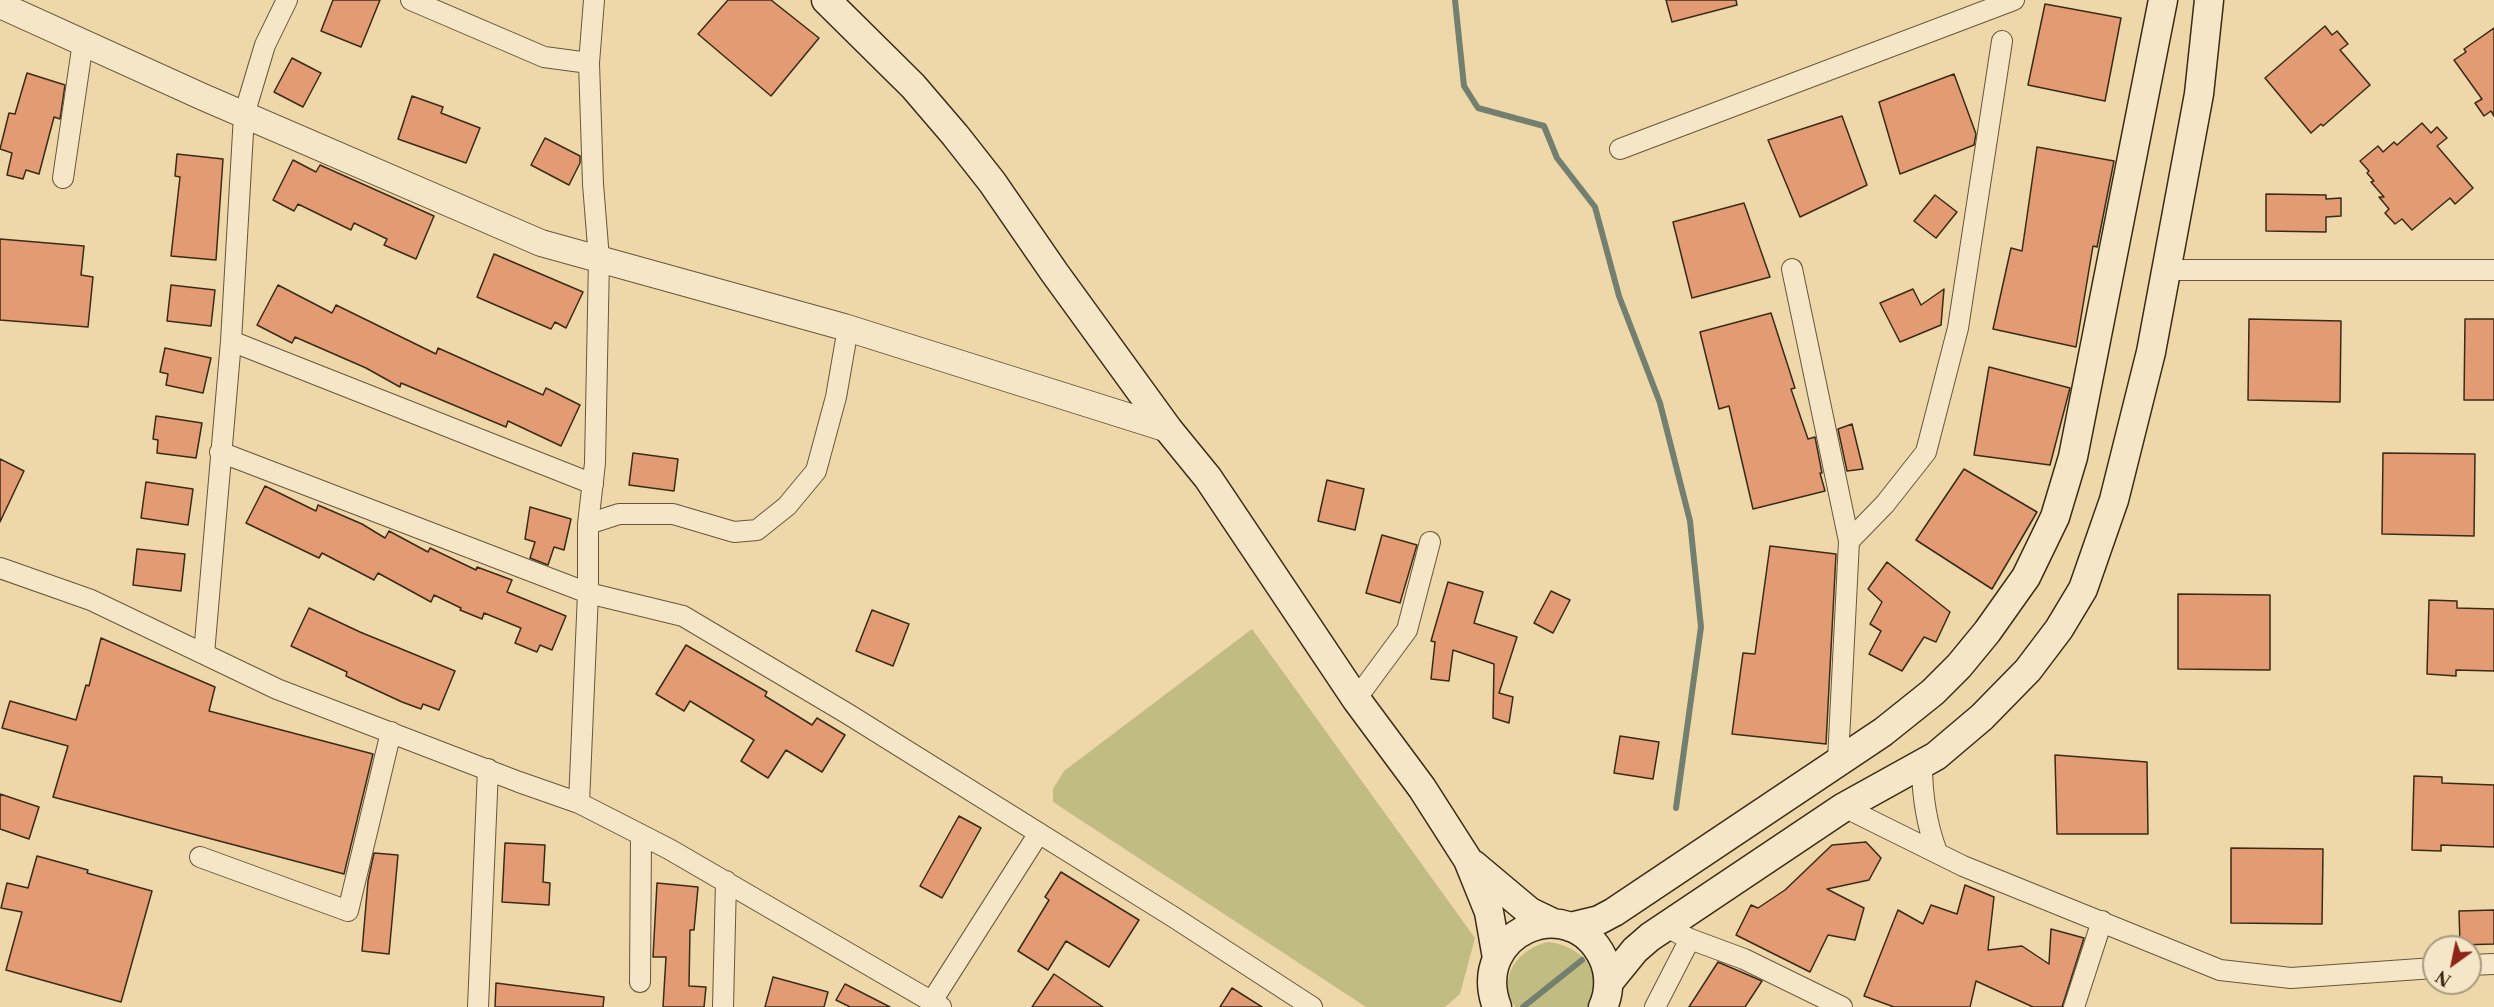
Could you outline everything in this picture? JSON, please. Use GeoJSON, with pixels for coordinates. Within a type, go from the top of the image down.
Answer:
{"type":"FeatureCollection","features":[{"type":"Feature","properties":{"kind":"main road"},"geometry":{"type":"LineString","coordinates":[[826,0],[913,86],[955,135],[992,182],[1168,429],[1208,478],[1356,699],[1422,788],[1468,860],[1488,912],[1497,958]]}},
{"type":"Feature","properties":{"kind":"main road"},"geometry":{"type":"LineString","coordinates":[[1490,1001],[1492,971],[1506,943],[1520,932],[1536,925],[1562,925],[1599,920],[1614,912],[1883,732],[1933,692],[1959,666],[1987,632],[2026,576],[2055,517],[2073,457],[2163,0]]}},
{"type":"Feature","properties":{"kind":"main road"},"geometry":{"type":"LineString","coordinates":[[1606,994],[1635,950],[1678,933],[1845,807],[1936,756],[1982,717],[2028,670],[2059,629],[2083,589],[2114,500],[2151,352],[2199,94],[2209,0]]}},
{"type":"Feature","properties":{"kind":"main road"},"geometry":{"type":"LineString","coordinates":[[1468,860],[1530,912],[1586,936],[1598,948],[1606,964],[1606,994]]}},
{"type":"Feature","properties":{"kind":"street"},"geometry":{"type":"LineString","coordinates":[[204,654],[231,341],[244,115],[265,45],[287,0]]}},
{"type":"Feature","properties":{"kind":"street"},"geometry":{"type":"LineString","coordinates":[[411,0],[544,57],[589,63]]}},
{"type":"Feature","properties":{"kind":"street"},"geometry":{"type":"LineString","coordinates":[[579,803],[588,593],[588,524],[593,484],[599,259],[593,183],[589,63],[594,0]]}},
{"type":"Feature","properties":{"kind":"street"},"geometry":{"type":"LineString","coordinates":[[1620,149],[2014,0]]}},
{"type":"Feature","properties":{"kind":"street"},"geometry":{"type":"LineString","coordinates":[[0,5],[244,115],[541,243],[848,328],[1168,429]]}},
{"type":"Feature","properties":{"kind":"street"},"geometry":{"type":"LineString","coordinates":[[1849,541],[1885,504],[1926,452],[1958,328],[2002,41]]}},
{"type":"Feature","properties":{"kind":"street"},"geometry":{"type":"LineString","coordinates":[[63,178],[82,42]]}},
{"type":"Feature","properties":{"kind":"street"},"geometry":{"type":"LineString","coordinates":[[1792,269],[1849,541],[1838,760]]}},
{"type":"Feature","properties":{"kind":"street"},"geometry":{"type":"LineString","coordinates":[[2168,270],[2494,270]]}},
{"type":"Feature","properties":{"kind":"street"},"geometry":{"type":"LineString","coordinates":[[588,524],[619,514],[673,514],[734,532],[757,530],[787,506],[816,471],[836,397],[848,328]]}},
{"type":"Feature","properties":{"kind":"street"},"geometry":{"type":"LineString","coordinates":[[231,341],[593,484]]}},
{"type":"Feature","properties":{"kind":"street"},"geometry":{"type":"LineString","coordinates":[[220,452],[588,593],[683,616],[848,714],[1312,1007]]}},
{"type":"Feature","properties":{"kind":"street"},"geometry":{"type":"LineString","coordinates":[[1356,699],[1407,630],[1430,542]]}},
{"type":"Feature","properties":{"kind":"street"},"geometry":{"type":"LineString","coordinates":[[0,571],[92,600],[277,689],[579,803],[726,881],[937,1004],[1039,833]]}},
{"type":"Feature","properties":{"kind":"street"},"geometry":{"type":"LineString","coordinates":[[200,857],[348,911],[391,732]]}},
{"type":"Feature","properties":{"kind":"street"},"geometry":{"type":"LineString","coordinates":[[1922,764],[1922,795],[1927,824],[1937,852]]}},
{"type":"Feature","properties":{"kind":"street"},"geometry":{"type":"LineString","coordinates":[[478,1007],[488,769]]}},
{"type":"Feature","properties":{"kind":"street"},"geometry":{"type":"LineString","coordinates":[[1845,807],[1963,866],[2220,970],[2291,978],[2422,969]]}},
{"type":"Feature","properties":{"kind":"street"},"geometry":{"type":"LineString","coordinates":[[640,836],[640,982]]}},
{"type":"Feature","properties":{"kind":"street"},"geometry":{"type":"LineString","coordinates":[[723,1007],[726,881]]}},
{"type":"Feature","properties":{"kind":"street"},"geometry":{"type":"LineString","coordinates":[[2074,1007],[2102,921]]}},
{"type":"Feature","properties":{"kind":"street"},"geometry":{"type":"LineString","coordinates":[[1655,1007],[1678,933],[1744,959],[1842,1007]]}},
{"type":"Feature","properties":{"kind":"shaded area"},"geometry":{"type":"Polygon","coordinates":[[[1252,629],[1475,938],[1460,994],[1445,1007],[1366,1007],[1053,802],[1053,789],[1064,771],[1252,629]]]}},
{"type":"Feature","properties":{"kind":"shaded area"},"geometry":{"type":"Polygon","coordinates":[[[1548,942],[1572,949],[1588,963],[1594,983],[1587,1007],[1515,1007],[1508,985],[1513,966],[1528,951],[1548,942]]]}},
{"type":"Feature","properties":{"kind":"building"},"geometry":{"type":"Polygon","coordinates":[[[333,0],[380,0],[361,47],[321,31],[333,0]]]}},
{"type":"Feature","properties":{"kind":"building"},"geometry":{"type":"Polygon","coordinates":[[[728,0],[771,0],[819,38],[771,96],[698,34],[728,0]]]}},
{"type":"Feature","properties":{"kind":"building"},"geometry":{"type":"Polygon","coordinates":[[[1666,0],[1736,0],[1737,5],[1672,22],[1666,0]]]}},
{"type":"Feature","properties":{"kind":"building"},"geometry":{"type":"Polygon","coordinates":[[[2045,4],[2121,18],[2105,101],[2028,85],[2045,4]]]}},
{"type":"Feature","properties":{"kind":"building"},"geometry":{"type":"Polygon","coordinates":[[[2325,26],[2332,35],[2337,31],[2348,44],[2340,50],[2370,85],[2323,126],[2321,124],[2311,133],[2265,78],[2325,26]]]}},
{"type":"Feature","properties":{"kind":"building"},"geometry":{"type":"Polygon","coordinates":[[[2494,28],[2494,116],[2491,111],[2484,116],[2475,103],[2482,99],[2454,60],[2466,52],[2464,49],[2494,28]]]}},
{"type":"Feature","properties":{"kind":"building"},"geometry":{"type":"Polygon","coordinates":[[[292,58],[321,73],[303,107],[274,92],[292,58]]]}},
{"type":"Feature","properties":{"kind":"building"},"geometry":{"type":"Polygon","coordinates":[[[27,73],[65,85],[60,119],[54,117],[39,174],[26,170],[23,179],[7,175],[12,153],[0,149],[9,113],[15,114],[27,73]]]}},
{"type":"Feature","properties":{"kind":"building"},"geometry":{"type":"Polygon","coordinates":[[[1954,74],[1976,134],[1974,145],[1900,174],[1879,102],[1954,74]]]}},
{"type":"Feature","properties":{"kind":"building"},"geometry":{"type":"Polygon","coordinates":[[[412,96],[443,107],[441,113],[480,128],[466,163],[398,139],[412,96]]]}},
{"type":"Feature","properties":{"kind":"building"},"geometry":{"type":"Polygon","coordinates":[[[1842,116],[1867,185],[1800,217],[1768,140],[1842,116]]]}},
{"type":"Feature","properties":{"kind":"building"},"geometry":{"type":"Polygon","coordinates":[[[2422,123],[2431,133],[2437,127],[2447,138],[2437,146],[2473,188],[2455,204],[2450,198],[2412,230],[2402,219],[2395,224],[2385,213],[2389,209],[2379,197],[2384,197],[2371,182],[2374,181],[2367,173],[2369,171],[2360,161],[2378,146],[2383,152],[2394,142],[2397,145],[2422,123]]]}},
{"type":"Feature","properties":{"kind":"building"},"geometry":{"type":"Polygon","coordinates":[[[545,138],[580,156],[580,163],[569,185],[531,165],[545,138]]]}},
{"type":"Feature","properties":{"kind":"building"},"geometry":{"type":"Polygon","coordinates":[[[2037,147],[2114,161],[2097,247],[2093,246],[2076,347],[1993,329],[2011,248],[2022,251],[2037,147]]]}},
{"type":"Feature","properties":{"kind":"building"},"geometry":{"type":"Polygon","coordinates":[[[177,154],[223,159],[216,260],[171,256],[180,177],[175,176],[177,154]]]}},
{"type":"Feature","properties":{"kind":"building"},"geometry":{"type":"Polygon","coordinates":[[[293,160],[316,172],[320,165],[434,216],[416,259],[384,245],[387,239],[354,223],[351,230],[298,204],[294,211],[273,200],[293,160]]]}},
{"type":"Feature","properties":{"kind":"building"},"geometry":{"type":"Polygon","coordinates":[[[2266,194],[2326,195],[2326,199],[2341,198],[2341,216],[2326,217],[2326,232],[2266,231],[2266,194]]]}},
{"type":"Feature","properties":{"kind":"building"},"geometry":{"type":"Polygon","coordinates":[[[1935,195],[1957,212],[1936,238],[1914,221],[1935,195]]]}},
{"type":"Feature","properties":{"kind":"building"},"geometry":{"type":"Polygon","coordinates":[[[1744,203],[1770,277],[1692,298],[1673,222],[1744,203]]]}},
{"type":"Feature","properties":{"kind":"building"},"geometry":{"type":"Polygon","coordinates":[[[0,239],[84,246],[81,275],[93,277],[88,327],[0,320],[0,239]]]}},
{"type":"Feature","properties":{"kind":"building"},"geometry":{"type":"Polygon","coordinates":[[[494,254],[583,292],[566,328],[555,322],[551,329],[477,297],[494,254]]]}},
{"type":"Feature","properties":{"kind":"building"},"geometry":{"type":"Polygon","coordinates":[[[171,285],[215,290],[211,326],[167,321],[171,285]]]}},
{"type":"Feature","properties":{"kind":"building"},"geometry":{"type":"Polygon","coordinates":[[[278,285],[332,313],[336,305],[436,354],[438,348],[543,395],[546,388],[580,405],[561,446],[508,421],[506,427],[401,383],[400,387],[366,368],[295,337],[292,343],[257,325],[278,285]]]}},
{"type":"Feature","properties":{"kind":"building"},"geometry":{"type":"Polygon","coordinates":[[[1913,289],[1921,305],[1944,289],[1941,325],[1900,342],[1880,303],[1913,289]]]}},
{"type":"Feature","properties":{"kind":"building"},"geometry":{"type":"Polygon","coordinates":[[[1771,313],[1795,388],[1791,389],[1808,439],[1815,437],[1825,491],[1753,509],[1729,406],[1719,409],[1700,332],[1771,313]]]}},
{"type":"Feature","properties":{"kind":"building"},"geometry":{"type":"Polygon","coordinates":[[[2249,319],[2341,321],[2340,402],[2248,400],[2249,319]]]}},
{"type":"Feature","properties":{"kind":"building"},"geometry":{"type":"Polygon","coordinates":[[[2465,319],[2494,319],[2494,400],[2464,400],[2465,319]]]}},
{"type":"Feature","properties":{"kind":"building"},"geometry":{"type":"Polygon","coordinates":[[[165,348],[211,358],[203,393],[166,385],[168,374],[160,372],[165,348]]]}},
{"type":"Feature","properties":{"kind":"building"},"geometry":{"type":"Polygon","coordinates":[[[1989,367],[2070,388],[2050,465],[1974,455],[1989,367]]]}},
{"type":"Feature","properties":{"kind":"building"},"geometry":{"type":"Polygon","coordinates":[[[156,416],[202,423],[196,458],[157,453],[158,440],[153,439],[156,416]]]}},
{"type":"Feature","properties":{"kind":"building"},"geometry":{"type":"Polygon","coordinates":[[[1852,424],[1863,469],[1847,471],[1838,429],[1852,424]]]}},
{"type":"Feature","properties":{"kind":"building"},"geometry":{"type":"Polygon","coordinates":[[[633,453],[678,459],[674,491],[629,485],[633,453]]]}},
{"type":"Feature","properties":{"kind":"building"},"geometry":{"type":"Polygon","coordinates":[[[2383,453],[2475,454],[2474,536],[2382,534],[2383,453]]]}},
{"type":"Feature","properties":{"kind":"building"},"geometry":{"type":"Polygon","coordinates":[[[0,459],[24,471],[0,522],[0,459]]]}},
{"type":"Feature","properties":{"kind":"building"},"geometry":{"type":"Polygon","coordinates":[[[1964,469],[2037,512],[1992,589],[1916,540],[1964,469]]]}},
{"type":"Feature","properties":{"kind":"building"},"geometry":{"type":"Polygon","coordinates":[[[1327,480],[1364,489],[1355,530],[1318,521],[1327,480]]]}},
{"type":"Feature","properties":{"kind":"building"},"geometry":{"type":"Polygon","coordinates":[[[146,482],[193,489],[188,525],[141,518],[146,482]]]}},
{"type":"Feature","properties":{"kind":"building"},"geometry":{"type":"Polygon","coordinates":[[[265,486],[316,511],[318,505],[362,524],[385,538],[389,531],[428,552],[430,548],[476,570],[477,567],[512,580],[507,592],[566,616],[552,650],[540,645],[537,652],[515,643],[521,628],[484,613],[482,619],[434,595],[431,602],[378,573],[374,580],[322,553],[319,558],[246,523],[265,486]]]}},
{"type":"Feature","properties":{"kind":"building"},"geometry":{"type":"Polygon","coordinates":[[[530,507],[571,519],[564,550],[554,547],[548,565],[530,558],[535,542],[525,539],[530,507]]]}},
{"type":"Feature","properties":{"kind":"building"},"geometry":{"type":"Polygon","coordinates":[[[1382,535],[1417,545],[1400,603],[1366,593],[1382,535]]]}},
{"type":"Feature","properties":{"kind":"building"},"geometry":{"type":"Polygon","coordinates":[[[1770,546],[1836,554],[1826,744],[1732,734],[1743,653],[1755,654],[1770,546]]]}},
{"type":"Feature","properties":{"kind":"building"},"geometry":{"type":"Polygon","coordinates":[[[137,549],[185,554],[181,591],[133,585],[137,549]]]}},
{"type":"Feature","properties":{"kind":"building"},"geometry":{"type":"Polygon","coordinates":[[[1887,562],[1950,612],[1936,642],[1924,637],[1902,671],[1869,654],[1881,631],[1870,624],[1882,602],[1868,589],[1887,562]]]}},
{"type":"Feature","properties":{"kind":"building"},"geometry":{"type":"Polygon","coordinates":[[[1448,582],[1483,592],[1474,623],[1517,637],[1499,693],[1513,697],[1509,723],[1493,718],[1494,664],[1453,650],[1449,681],[1431,679],[1435,642],[1431,641],[1448,582]]]}},
{"type":"Feature","properties":{"kind":"building"},"geometry":{"type":"Polygon","coordinates":[[[1551,591],[1570,600],[1553,633],[1534,623],[1551,591]]]}},
{"type":"Feature","properties":{"kind":"building"},"geometry":{"type":"Polygon","coordinates":[[[2178,594],[2270,595],[2270,670],[2178,669],[2178,594]]]}},
{"type":"Feature","properties":{"kind":"building"},"geometry":{"type":"Polygon","coordinates":[[[2429,600],[2457,601],[2457,608],[2494,609],[2494,671],[2456,670],[2456,676],[2427,674],[2429,600]]]}},
{"type":"Feature","properties":{"kind":"building"},"geometry":{"type":"Polygon","coordinates":[[[309,608],[360,632],[455,671],[439,710],[423,704],[421,709],[402,702],[346,676],[347,672],[291,646],[309,608]]]}},
{"type":"Feature","properties":{"kind":"building"},"geometry":{"type":"Polygon","coordinates":[[[872,610],[909,624],[893,666],[856,651],[872,610]]]}},
{"type":"Feature","properties":{"kind":"building"},"geometry":{"type":"Polygon","coordinates":[[[101,638],[215,687],[209,711],[373,754],[344,874],[53,797],[68,746],[2,728],[10,701],[76,720],[86,685],[89,686],[101,638]]]}},
{"type":"Feature","properties":{"kind":"building"},"geometry":{"type":"Polygon","coordinates":[[[686,645],[767,692],[765,696],[812,725],[817,718],[845,735],[822,772],[786,750],[768,778],[741,761],[754,740],[690,701],[684,711],[656,694],[686,645]]]}},
{"type":"Feature","properties":{"kind":"building"},"geometry":{"type":"Polygon","coordinates":[[[1620,736],[1659,742],[1653,779],[1614,773],[1620,736]]]}},
{"type":"Feature","properties":{"kind":"building"},"geometry":{"type":"Polygon","coordinates":[[[2055,755],[2147,762],[2148,834],[2057,834],[2055,755]]]}},
{"type":"Feature","properties":{"kind":"building"},"geometry":{"type":"Polygon","coordinates":[[[2414,776],[2442,777],[2442,783],[2494,785],[2494,847],[2441,845],[2441,851],[2412,850],[2414,776]]]}},
{"type":"Feature","properties":{"kind":"building"},"geometry":{"type":"Polygon","coordinates":[[[0,794],[39,807],[29,839],[0,829],[0,794]]]}},
{"type":"Feature","properties":{"kind":"building"},"geometry":{"type":"Polygon","coordinates":[[[959,816],[981,828],[942,898],[920,886],[959,816]]]}},
{"type":"Feature","properties":{"kind":"building"},"geometry":{"type":"Polygon","coordinates":[[[1866,842],[1881,858],[1869,880],[1827,889],[1864,908],[1855,940],[1828,935],[1810,972],[1736,935],[1751,905],[1758,908],[1785,890],[1832,845],[1866,842]]]}},
{"type":"Feature","properties":{"kind":"building"},"geometry":{"type":"Polygon","coordinates":[[[505,843],[545,845],[543,882],[550,883],[549,905],[502,902],[505,843]]]}},
{"type":"Feature","properties":{"kind":"building"},"geometry":{"type":"Polygon","coordinates":[[[2231,848],[2323,849],[2322,924],[2231,923],[2231,848]]]}},
{"type":"Feature","properties":{"kind":"building"},"geometry":{"type":"Polygon","coordinates":[[[374,853],[398,855],[389,954],[362,951],[368,881],[374,853]]]}},
{"type":"Feature","properties":{"kind":"building"},"geometry":{"type":"Polygon","coordinates":[[[37,856],[152,891],[121,1002],[6,970],[22,912],[1,908],[7,883],[28,888],[37,856]]]}},
{"type":"Feature","properties":{"kind":"building"},"geometry":{"type":"Polygon","coordinates":[[[1061,872],[1139,920],[1109,967],[1066,941],[1048,970],[1018,951],[1049,900],[1045,897],[1061,872]]]}},
{"type":"Feature","properties":{"kind":"building"},"geometry":{"type":"Polygon","coordinates":[[[657,883],[698,887],[694,930],[690,930],[689,986],[706,987],[704,1007],[663,1007],[666,957],[653,957],[657,883]]]}},
{"type":"Feature","properties":{"kind":"building"},"geometry":{"type":"Polygon","coordinates":[[[1965,885],[1994,897],[1988,950],[2022,946],[2049,964],[2051,929],[2084,938],[2062,1007],[2033,1007],[1976,981],[1970,1007],[1894,1007],[1864,996],[1898,910],[1923,924],[1931,905],[1957,914],[1965,885]]]}},
{"type":"Feature","properties":{"kind":"building"},"geometry":{"type":"Polygon","coordinates":[[[2494,910],[2494,944],[2482,944],[2482,935],[2460,935],[2459,911],[2494,910]]]}},
{"type":"Feature","properties":{"kind":"building"},"geometry":{"type":"Polygon","coordinates":[[[1718,962],[1762,981],[1745,1007],[1689,1007],[1718,962]]]}},
{"type":"Feature","properties":{"kind":"building"},"geometry":{"type":"Polygon","coordinates":[[[1054,974],[1103,1007],[1032,1007],[1054,974]]]}},
{"type":"Feature","properties":{"kind":"building"},"geometry":{"type":"Polygon","coordinates":[[[773,977],[828,992],[824,1007],[765,1007],[773,977]]]}},
{"type":"Feature","properties":{"kind":"building"},"geometry":{"type":"Polygon","coordinates":[[[496,983],[604,997],[603,1007],[495,1007],[496,983]]]}},
{"type":"Feature","properties":{"kind":"building"},"geometry":{"type":"Polygon","coordinates":[[[845,984],[890,1007],[850,1007],[836,1000],[845,984]]]}},
{"type":"Feature","properties":{"kind":"building"},"geometry":{"type":"Polygon","coordinates":[[[1232,988],[1262,1007],[1220,1007],[1232,988]]]}},
{"type":"Feature","properties":{"kind":"waterway"},"geometry":{"type":"LineString","coordinates":[[1455,0],[1464,86],[1478,108],[1544,126],[1557,158],[1595,207],[1619,296],[1660,403],[1690,521],[1701,627],[1676,808]]}},
{"type":"Feature","properties":{"kind":"waterway"},"geometry":{"type":"LineString","coordinates":[[1523,1007],[1582,960]]}}]}
